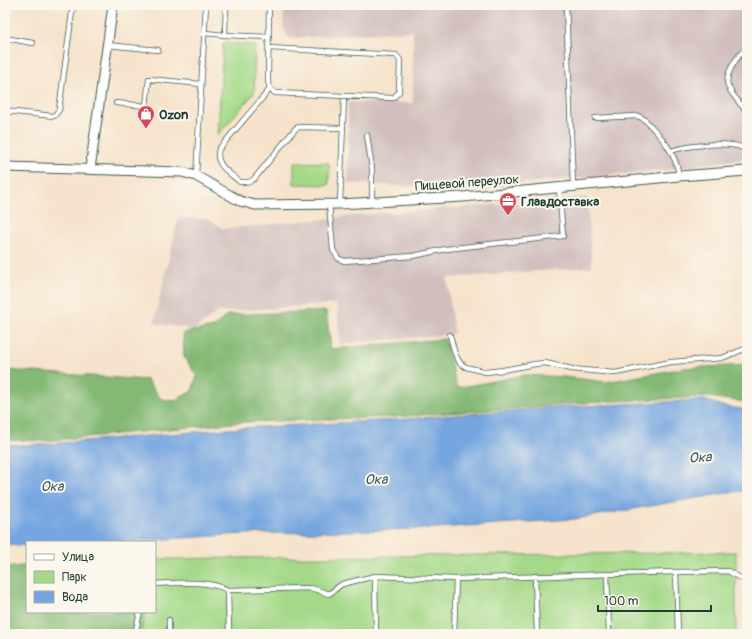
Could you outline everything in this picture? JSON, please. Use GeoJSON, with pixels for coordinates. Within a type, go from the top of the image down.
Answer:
{"type":"FeatureCollection","features":[{"type":"Feature","properties":{"kind":"street"},"geometry":{"type":"LineString","coordinates":[[90,169],[106,45],[113,5]]}},
{"type":"Feature","properties":{"kind":"street","name":"Пищевой переулок"},"geometry":{"type":"LineString","coordinates":[[5,167],[182,172],[196,176],[248,204],[255,205],[340,204],[463,197],[679,176],[747,171]]}},
{"type":"Feature","properties":{"kind":"lane"},"geometry":{"type":"LineString","coordinates":[[5,111],[54,116],[59,110],[73,5]]}},
{"type":"Feature","properties":{"kind":"lane"},"geometry":{"type":"LineString","coordinates":[[196,176],[206,5]]}},
{"type":"Feature","properties":{"kind":"lane"},"geometry":{"type":"LineString","coordinates":[[225,35],[226,5]]}},
{"type":"Feature","properties":{"kind":"lane"},"geometry":{"type":"LineString","coordinates":[[269,5],[268,81],[270,89],[275,93],[393,98],[399,92],[400,60],[396,55],[269,48]]}},
{"type":"Feature","properties":{"kind":"lane"},"geometry":{"type":"LineString","coordinates":[[566,5],[573,186]]}},
{"type":"Feature","properties":{"kind":"lane"},"geometry":{"type":"LineString","coordinates":[[205,33],[269,37]]}},
{"type":"Feature","properties":{"kind":"lane"},"geometry":{"type":"LineString","coordinates":[[5,38],[33,42]]}},
{"type":"Feature","properties":{"kind":"lane"},"geometry":{"type":"LineString","coordinates":[[106,45],[158,50]]}},
{"type":"Feature","properties":{"kind":"lane"},"geometry":{"type":"LineString","coordinates":[[747,48],[741,53],[733,64],[727,80],[734,96],[747,112]]}},
{"type":"Feature","properties":{"kind":"lane"},"geometry":{"type":"LineString","coordinates":[[116,103],[146,106],[149,79],[201,84]]}},
{"type":"Feature","properties":{"kind":"lane"},"geometry":{"type":"LineString","coordinates":[[270,89],[219,148],[217,155],[220,164],[240,182],[249,182],[254,179],[296,128],[343,128]]}},
{"type":"Feature","properties":{"kind":"lane"},"geometry":{"type":"LineString","coordinates":[[340,204],[344,97]]}},
{"type":"Feature","properties":{"kind":"lane"},"geometry":{"type":"LineString","coordinates":[[595,118],[638,116],[644,119],[660,136],[671,151],[679,176]]}},
{"type":"Feature","properties":{"kind":"lane"},"geometry":{"type":"LineString","coordinates":[[367,135],[372,169],[372,202]]}},
{"type":"Feature","properties":{"kind":"lane"},"geometry":{"type":"LineString","coordinates":[[671,151],[680,148],[718,145],[732,145],[747,149]]}},
{"type":"Feature","properties":{"kind":"lane"},"geometry":{"type":"LineString","coordinates":[[329,204],[332,250],[338,258],[344,261],[405,257],[446,248],[563,236],[559,188]]}},
{"type":"Feature","properties":{"kind":"lane"},"geometry":{"type":"LineString","coordinates":[[450,335],[455,354],[460,363],[466,367],[486,372],[546,363],[572,369],[615,373],[671,362],[722,358],[747,348]]}},
{"type":"Feature","properties":{"kind":"lane"},"geometry":{"type":"LineString","coordinates":[[156,584],[208,584],[220,586],[228,590],[311,588],[329,594],[342,584],[375,576],[456,579],[728,571],[747,580]]}},
{"type":"Feature","properties":{"kind":"lane"},"geometry":{"type":"LineString","coordinates":[[676,572],[678,634]]}},
{"type":"Feature","properties":{"kind":"lane"},"geometry":{"type":"LineString","coordinates":[[607,574],[609,634]]}},
{"type":"Feature","properties":{"kind":"lane"},"geometry":{"type":"LineString","coordinates":[[375,576],[376,634]]}},
{"type":"Feature","properties":{"kind":"lane"},"geometry":{"type":"LineString","coordinates":[[535,576],[536,634]]}},
{"type":"Feature","properties":{"kind":"lane"},"geometry":{"type":"LineString","coordinates":[[454,634],[456,579]]}},
{"type":"Feature","properties":{"kind":"lane"},"geometry":{"type":"LineString","coordinates":[[228,590],[229,634]]}},
{"type":"Feature","properties":{"kind":"lane"},"geometry":{"type":"LineString","coordinates":[[135,634],[140,613]]}},
{"type":"Feature","properties":{"kind":"lane"},"geometry":{"type":"LineString","coordinates":[[169,620],[169,634]]}},
{"type":"Feature","properties":{"kind":"shaded area"},"geometry":{"type":"Polygon","coordinates":[[[284,5],[747,5],[747,158],[664,170],[457,189],[348,183],[348,102],[413,103],[413,31],[289,38],[283,28],[284,5]]]}},
{"type":"Feature","properties":{"kind":"shaded area"},"geometry":{"type":"Polygon","coordinates":[[[587,197],[592,267],[447,278],[454,334],[340,344],[337,304],[218,312],[194,330],[154,323],[178,218],[209,219],[223,229],[363,215],[587,197]]]}},
{"type":"Feature","properties":{"kind":"green space"},"geometry":{"type":"Polygon","coordinates":[[[223,43],[255,45],[254,93],[218,135],[223,43]]]}},
{"type":"Feature","properties":{"kind":"green space"},"geometry":{"type":"Polygon","coordinates":[[[294,162],[329,163],[329,185],[294,184],[294,162]]]}},
{"type":"Feature","properties":{"kind":"green space"},"geometry":{"type":"Polygon","coordinates":[[[326,311],[331,349],[445,339],[457,388],[525,375],[565,377],[606,382],[684,368],[747,365],[747,402],[707,397],[613,401],[393,417],[244,422],[44,441],[5,440],[5,370],[147,380],[161,399],[174,401],[192,391],[197,376],[184,357],[183,333],[214,327],[227,315],[326,311]]]}},
{"type":"Feature","properties":{"kind":"green space"},"geometry":{"type":"Polygon","coordinates":[[[736,552],[736,634],[141,634],[145,613],[156,613],[156,559],[736,552]]]}},
{"type":"Feature","properties":{"kind":"green space"},"geometry":{"type":"Polygon","coordinates":[[[26,566],[26,613],[145,613],[141,634],[5,634],[5,567],[26,566]]]}},
{"type":"Feature","properties":{"kind":"water","name":"Ока"},"geometry":{"type":"Polygon","coordinates":[[[704,400],[722,406],[747,410],[747,492],[738,491],[575,519],[420,529],[244,534],[136,541],[26,541],[26,546],[5,544],[5,445],[36,445],[241,428],[394,420],[544,408],[704,400]]]}},
{"type":"Feature","properties":{"kind":"place","name":"Ozon"},"geometry":{"type":"Point","coordinates":[146,129]}},
{"type":"Feature","properties":{"kind":"place","name":"Главдоставка"},"geometry":{"type":"Point","coordinates":[508,216]}}]}
